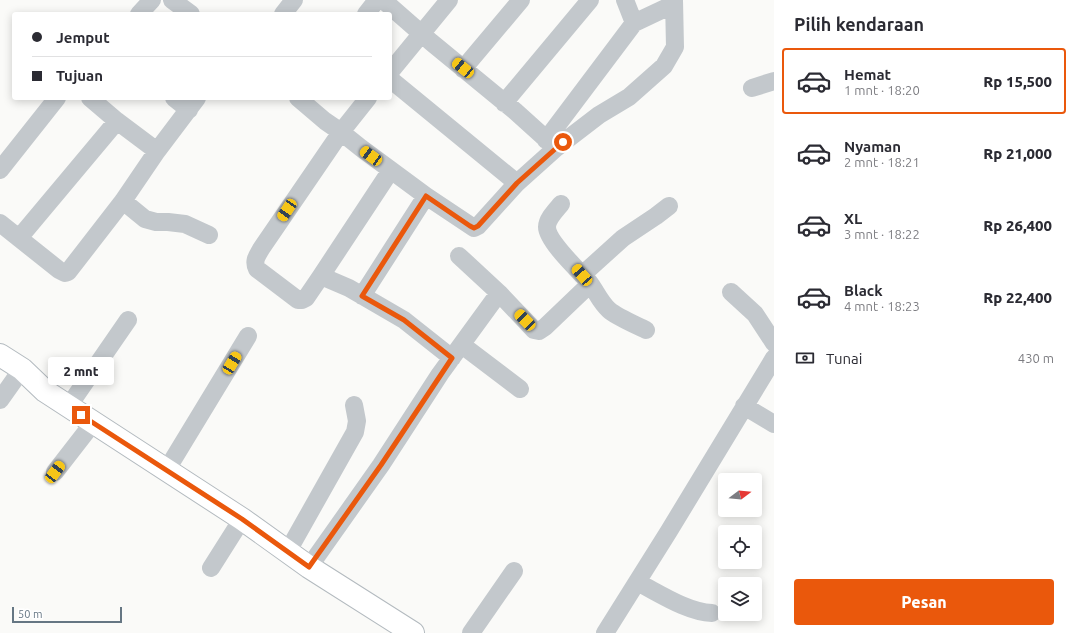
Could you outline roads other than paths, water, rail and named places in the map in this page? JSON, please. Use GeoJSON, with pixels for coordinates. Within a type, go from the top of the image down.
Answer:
{"type":"FeatureCollection","features":[{"type":"Feature","properties":{"kind":"street"},"geometry":{"type":"LineString","coordinates":[[141,12],[152,0]]}},
{"type":"Feature","properties":{"kind":"street"},"geometry":{"type":"LineString","coordinates":[[172,0],[188,12]]}},
{"type":"Feature","properties":{"kind":"street"},"geometry":{"type":"LineString","coordinates":[[368,12],[377,0]]}},
{"type":"Feature","properties":{"kind":"street"},"geometry":{"type":"LineString","coordinates":[[383,0],[551,144]]}},
{"type":"Feature","properties":{"kind":"street"},"geometry":{"type":"LineString","coordinates":[[392,70],[449,0]]}},
{"type":"Feature","properties":{"kind":"street"},"geometry":{"type":"LineString","coordinates":[[463,68],[521,0]]}},
{"type":"Feature","properties":{"kind":"street"},"geometry":{"type":"LineString","coordinates":[[504,103],[590,0]]}},
{"type":"Feature","properties":{"kind":"street"},"geometry":{"type":"LineString","coordinates":[[624,0],[634,23]]}},
{"type":"Feature","properties":{"kind":"street"},"geometry":{"type":"LineString","coordinates":[[300,100],[325,121],[426,196],[474,228],[478,226],[551,144],[634,23],[674,2],[675,47],[664,66],[629,97],[551,144]]}},
{"type":"Feature","properties":{"kind":"street"},"geometry":{"type":"LineString","coordinates":[[392,81],[517,183]]}},
{"type":"Feature","properties":{"kind":"street"},"geometry":{"type":"LineString","coordinates":[[752,88],[774,81]]}},
{"type":"Feature","properties":{"kind":"street"},"geometry":{"type":"LineString","coordinates":[[0,170],[55,100]]}},
{"type":"Feature","properties":{"kind":"street"},"geometry":{"type":"LineString","coordinates":[[92,100],[117,121],[157,151]]}},
{"type":"Feature","properties":{"kind":"street"},"geometry":{"type":"LineString","coordinates":[[0,223],[59,270],[66,273],[71,269],[123,202],[157,151],[193,104],[180,100]]}},
{"type":"Feature","properties":{"kind":"street"},"geometry":{"type":"LineString","coordinates":[[366,100],[340,132],[261,249],[256,258],[255,264],[257,269],[298,300],[306,298],[391,170]]}},
{"type":"Feature","properties":{"kind":"street"},"geometry":{"type":"LineString","coordinates":[[19,238],[117,121]]}},
{"type":"Feature","properties":{"kind":"street"},"geometry":{"type":"LineString","coordinates":[[362,296],[426,196]]}},
{"type":"Feature","properties":{"kind":"street"},"geometry":{"type":"LineString","coordinates":[[123,202],[145,219],[156,222],[185,224],[209,235]]}},
{"type":"Feature","properties":{"kind":"street"},"geometry":{"type":"LineString","coordinates":[[561,204],[548,220],[547,227],[554,242],[586,279],[600,300],[610,311],[646,330]]}},
{"type":"Feature","properties":{"kind":"street"},"geometry":{"type":"LineString","coordinates":[[459,256],[499,293],[534,330],[539,330],[545,327],[623,238],[669,206]]}},
{"type":"Feature","properties":{"kind":"street"},"geometry":{"type":"LineString","coordinates":[[321,276],[349,288],[520,389]]}},
{"type":"Feature","properties":{"kind":"street"},"geometry":{"type":"LineString","coordinates":[[731,292],[755,314],[774,343]]}},
{"type":"Feature","properties":{"kind":"street"},"geometry":{"type":"LineString","coordinates":[[309,567],[381,465],[457,351],[499,293]]}},
{"type":"Feature","properties":{"kind":"street"},"geometry":{"type":"LineString","coordinates":[[68,407],[128,320]]}},
{"type":"Feature","properties":{"kind":"street"},"geometry":{"type":"LineString","coordinates":[[166,471],[248,336]]}},
{"type":"Feature","properties":{"kind":"street"},"geometry":{"type":"LineString","coordinates":[[0,355],[22,369],[45,391],[68,407],[242,519],[309,567],[413,633]]}},
{"type":"Feature","properties":{"kind":"street"},"geometry":{"type":"LineString","coordinates":[[605,633],[774,358]]}},
{"type":"Feature","properties":{"kind":"street"},"geometry":{"type":"LineString","coordinates":[[0,400],[22,369]]}},
{"type":"Feature","properties":{"kind":"street"},"geometry":{"type":"LineString","coordinates":[[288,551],[355,432],[357,421],[354,405]]}},
{"type":"Feature","properties":{"kind":"street"},"geometry":{"type":"LineString","coordinates":[[744,406],[774,424]]}},
{"type":"Feature","properties":{"kind":"street"},"geometry":{"type":"LineString","coordinates":[[55,472],[93,423]]}},
{"type":"Feature","properties":{"kind":"street"},"geometry":{"type":"LineString","coordinates":[[211,568],[242,519]]}},
{"type":"Feature","properties":{"kind":"street"},"geometry":{"type":"LineString","coordinates":[[471,633],[514,571]]}},
{"type":"Feature","properties":{"kind":"street"},"geometry":{"type":"LineString","coordinates":[[637,582],[676,602],[703,613],[712,613]]}}]}
